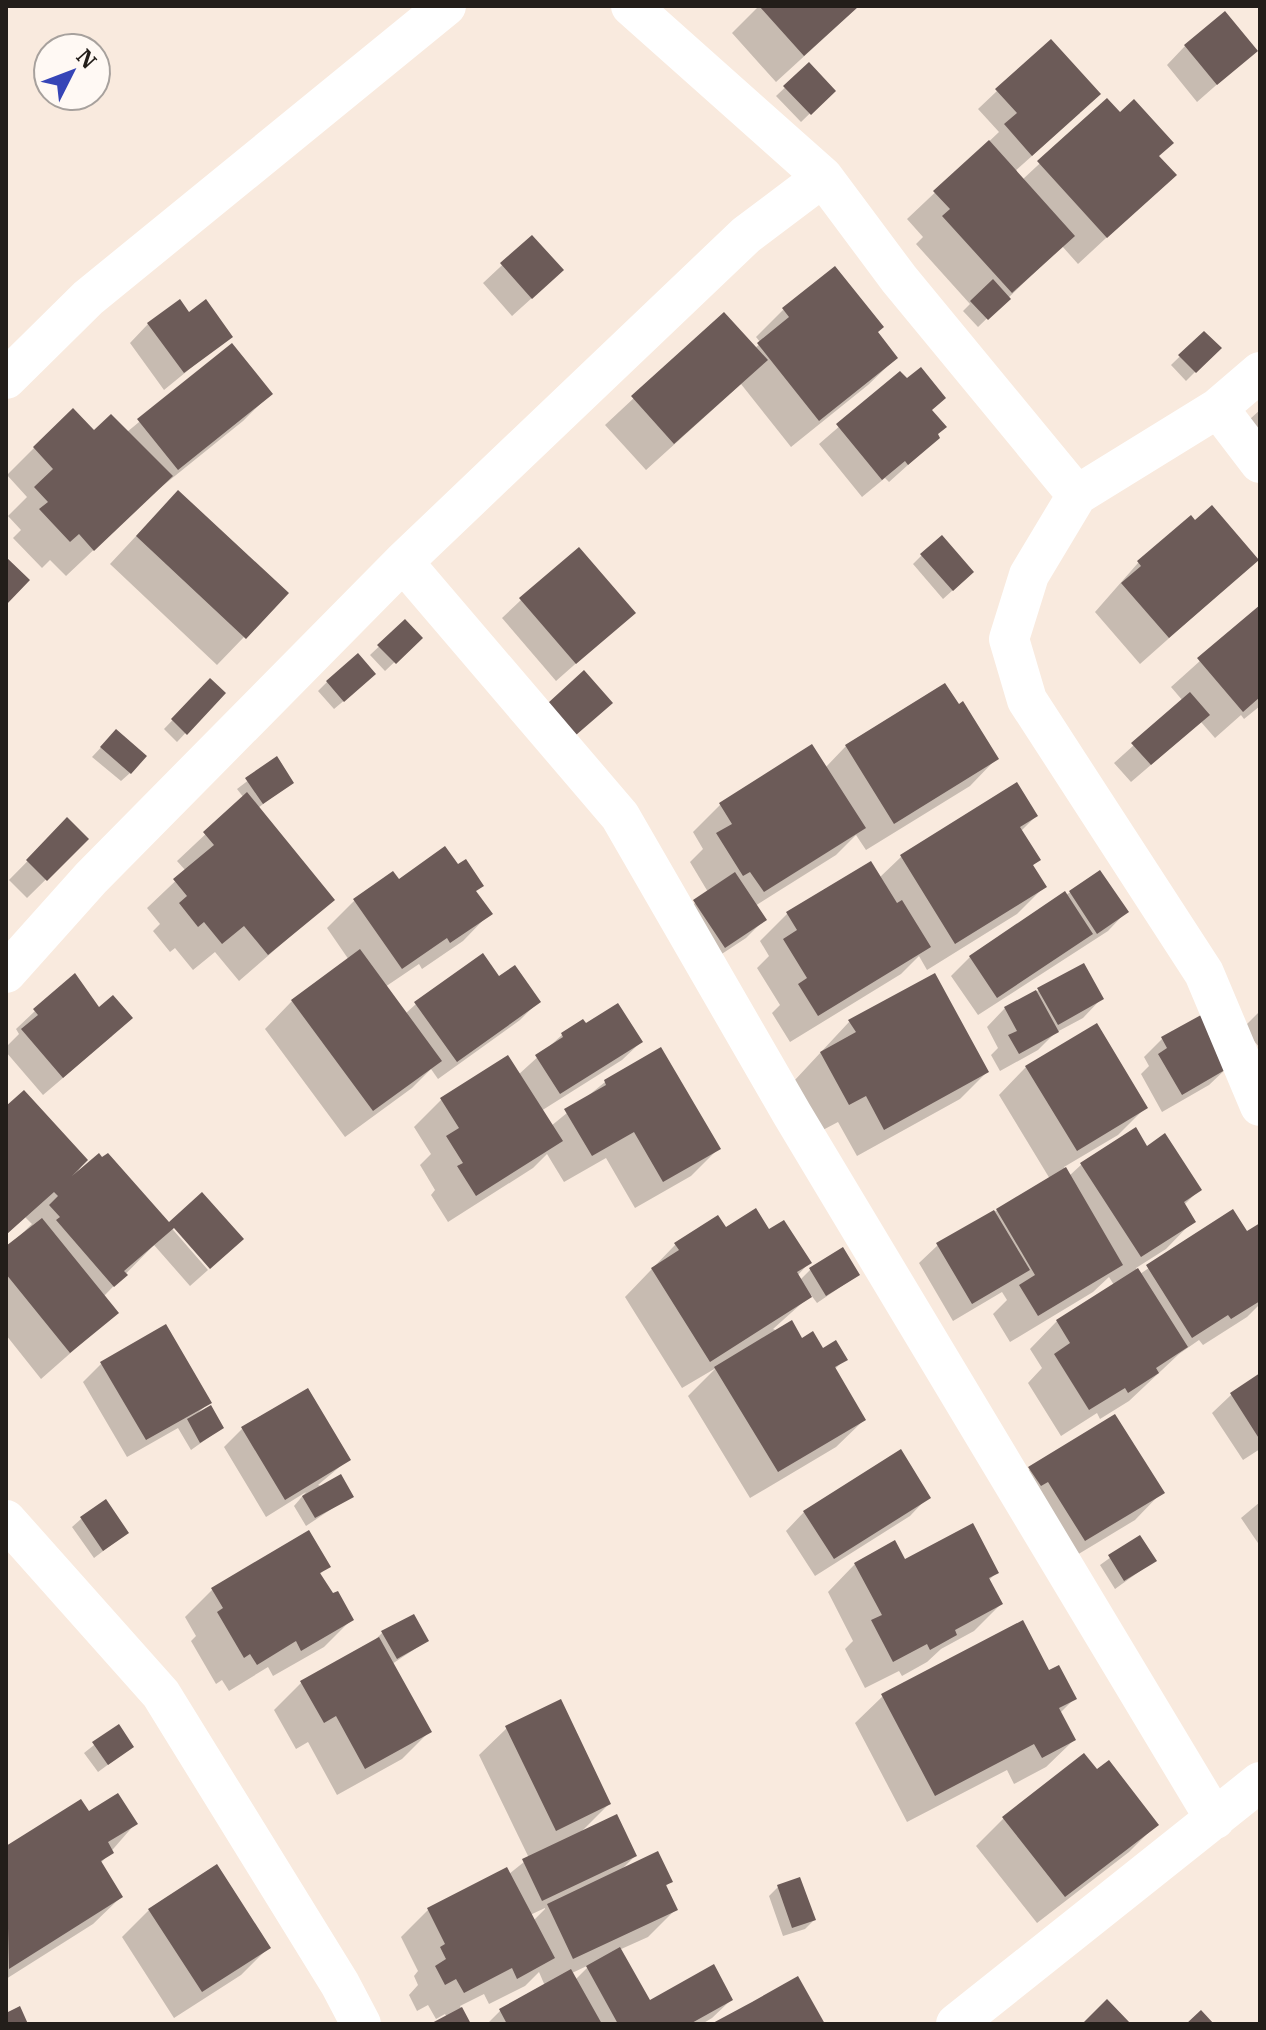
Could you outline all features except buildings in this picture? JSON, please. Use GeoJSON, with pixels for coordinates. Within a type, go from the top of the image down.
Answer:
{"type":"FeatureCollection","features":[{"type":"Feature","properties":{"kind":"street"},"geometry":{"type":"LineString","coordinates":[[6,379],[88,298],[446,6]]}},
{"type":"Feature","properties":{"kind":"street"},"geometry":{"type":"LineString","coordinates":[[631,6],[823,177],[899,279],[1077,495]]}},
{"type":"Feature","properties":{"kind":"street"},"geometry":{"type":"LineString","coordinates":[[6,973],[102,867],[403,562],[746,235],[823,177]]}},
{"type":"Feature","properties":{"kind":"street"},"geometry":{"type":"LineString","coordinates":[[1260,372],[1218,408],[1077,495],[1029,575],[1009,639],[1027,700],[1204,973],[1260,1106]]}},
{"type":"Feature","properties":{"kind":"street"},"geometry":{"type":"LineString","coordinates":[[1218,408],[1260,463]]}},
{"type":"Feature","properties":{"kind":"street"},"geometry":{"type":"LineString","coordinates":[[403,562],[620,816],[792,1114],[1215,1819]]}},
{"type":"Feature","properties":{"kind":"street"},"geometry":{"type":"LineString","coordinates":[[6,1520],[161,1694],[340,1984],[361,2024]]}},
{"type":"Feature","properties":{"kind":"street"},"geometry":{"type":"LineString","coordinates":[[956,2024],[1260,1782]]}}]}
